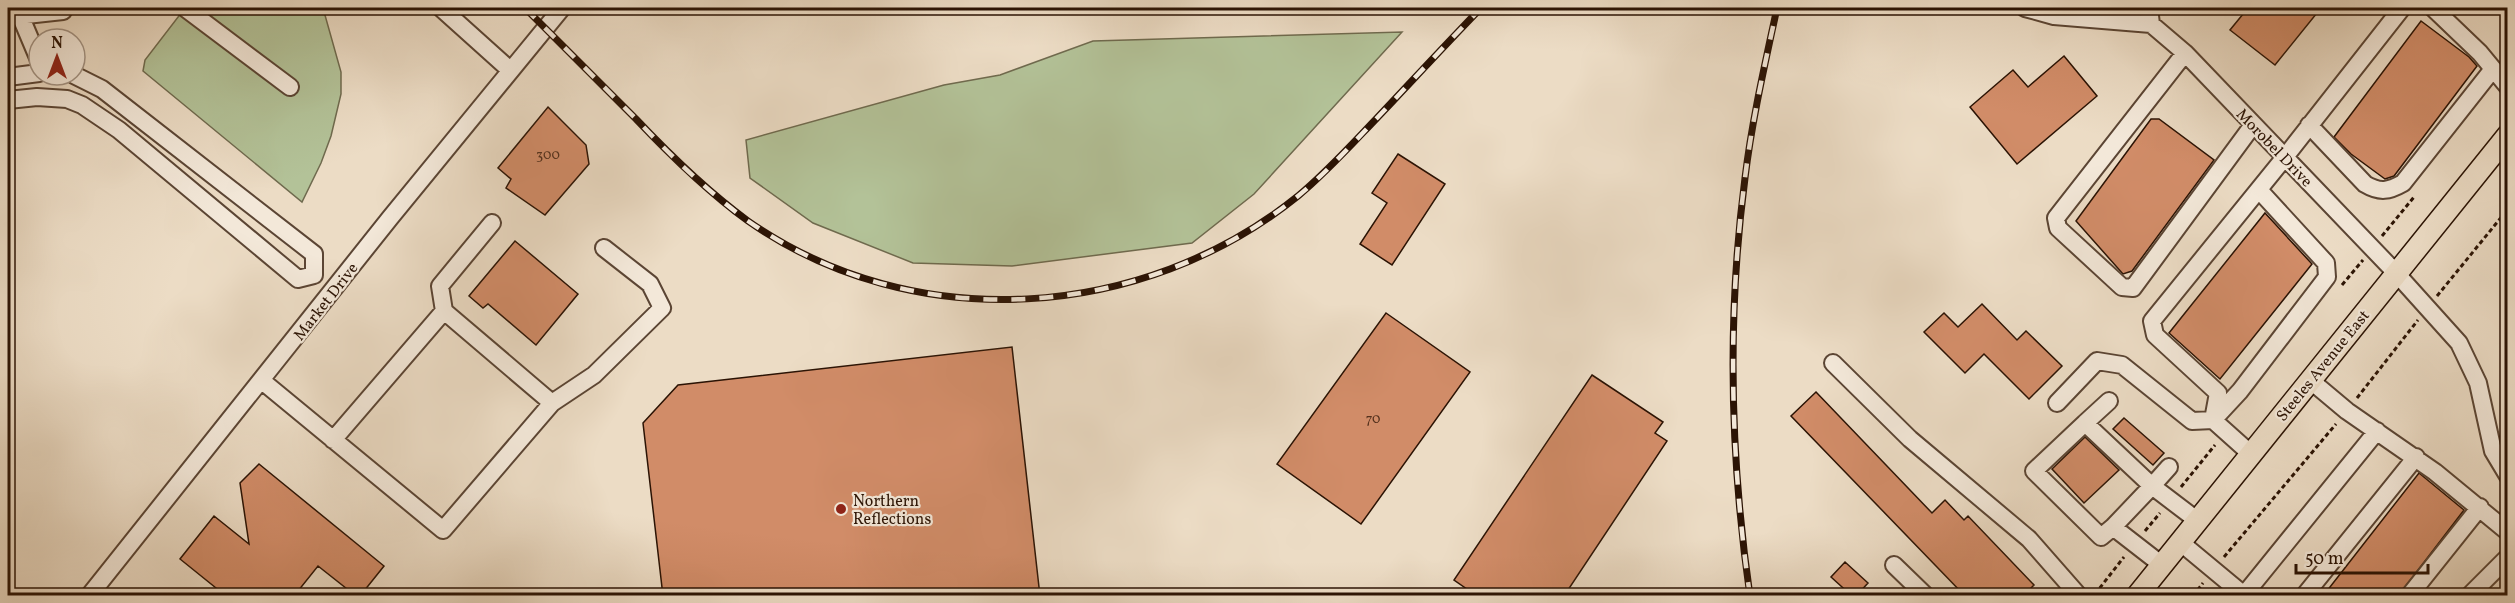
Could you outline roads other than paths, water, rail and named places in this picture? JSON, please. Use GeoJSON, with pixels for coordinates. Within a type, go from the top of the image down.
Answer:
{"type":"FeatureCollection","features":[{"type":"Feature","properties":{"kind":"main road","name":"Steeles Avenue East"},"geometry":{"type":"LineString","coordinates":[[2138,596],[2508,135]]}},
{"type":"Feature","properties":{"kind":"street"},"geometry":{"type":"LineString","coordinates":[[27,39],[14,16],[63,11],[63,8]]}},
{"type":"Feature","properties":{"kind":"street"},"geometry":{"type":"LineString","coordinates":[[186,8],[290,87]]}},
{"type":"Feature","properties":{"kind":"street"},"geometry":{"type":"LineString","coordinates":[[441,8],[510,70]]}},
{"type":"Feature","properties":{"kind":"street","name":"Market Drive"},"geometry":{"type":"LineString","coordinates":[[88,596],[562,8]]}},
{"type":"Feature","properties":{"kind":"street"},"geometry":{"type":"LineString","coordinates":[[2025,8],[2054,16],[2150,16]]}},
{"type":"Feature","properties":{"kind":"street"},"geometry":{"type":"LineString","coordinates":[[2213,420],[2218,393],[2155,335],[2152,321],[2285,158],[2402,8]]}},
{"type":"Feature","properties":{"kind":"street"},"geometry":{"type":"LineString","coordinates":[[2433,8],[2480,53],[2508,87]]}},
{"type":"Feature","properties":{"kind":"street","name":"Morobel Drive"},"geometry":{"type":"LineString","coordinates":[[2150,16],[2396,273],[2459,343],[2478,383],[2493,451],[2508,476]]}},
{"type":"Feature","properties":{"kind":"street"},"geometry":{"type":"LineString","coordinates":[[2185,53],[2056,218],[2058,228],[2122,287],[2133,288],[2253,125]]}},
{"type":"Feature","properties":{"kind":"street"},"geometry":{"type":"LineString","coordinates":[[2309,125],[2365,184],[2374,190],[2390,191],[2403,183],[2493,69]]}},
{"type":"Feature","properties":{"kind":"street"},"geometry":{"type":"LineString","coordinates":[[8,77],[27,75]]}},
{"type":"Feature","properties":{"kind":"street"},"geometry":{"type":"LineString","coordinates":[[87,82],[102,89],[314,254],[314,275]]}},
{"type":"Feature","properties":{"kind":"street"},"geometry":{"type":"LineString","coordinates":[[8,100],[37,97],[67,99],[82,105],[119,130],[298,279],[314,275]]}},
{"type":"Feature","properties":{"kind":"street"},"geometry":{"type":"LineString","coordinates":[[2057,403],[2097,361],[2122,364],[2192,421],[2213,420],[2240,391],[2327,277],[2326,263],[2259,190]]}},
{"type":"Feature","properties":{"kind":"street"},"geometry":{"type":"LineString","coordinates":[[492,223],[440,286],[444,310],[552,403]]}},
{"type":"Feature","properties":{"kind":"street"},"geometry":{"type":"LineString","coordinates":[[261,380],[443,530],[552,403],[594,375],[662,308],[650,284],[604,248]]}},
{"type":"Feature","properties":{"kind":"street"},"geometry":{"type":"LineString","coordinates":[[314,275],[333,290]]}},
{"type":"Feature","properties":{"kind":"street"},"geometry":{"type":"LineString","coordinates":[[333,440],[444,310]]}},
{"type":"Feature","properties":{"kind":"street"},"geometry":{"type":"LineString","coordinates":[[1833,363],[1910,439],[2029,539],[2070,592]]}},
{"type":"Feature","properties":{"kind":"street"},"geometry":{"type":"LineString","coordinates":[[2310,380],[2347,411],[2416,458],[2508,531]]}},
{"type":"Feature","properties":{"kind":"street"},"geometry":{"type":"LineString","coordinates":[[2109,400],[2034,471],[2101,537],[2169,467]]}},
{"type":"Feature","properties":{"kind":"street"},"geometry":{"type":"LineString","coordinates":[[2213,420],[2251,454]]}},
{"type":"Feature","properties":{"kind":"street"},"geometry":{"type":"LineString","coordinates":[[2085,423],[2152,486],[2198,521]]}},
{"type":"Feature","properties":{"kind":"street"},"geometry":{"type":"LineString","coordinates":[[2180,543],[2243,595],[2377,431]]}},
{"type":"Feature","properties":{"kind":"street"},"geometry":{"type":"LineString","coordinates":[[2304,596],[2416,458]]}},
{"type":"Feature","properties":{"kind":"street"},"geometry":{"type":"LineString","coordinates":[[2409,596],[2480,507]]}},
{"type":"Feature","properties":{"kind":"street"},"geometry":{"type":"LineString","coordinates":[[2113,527],[2162,565]]}},
{"type":"Feature","properties":{"kind":"street"},"geometry":{"type":"LineString","coordinates":[[2469,596],[2508,557]]}},
{"type":"Feature","properties":{"kind":"street"},"geometry":{"type":"LineString","coordinates":[[1894,565],[1926,596]]}},
{"type":"Feature","properties":{"kind":"railway"},"geometry":{"type":"LineString","coordinates":[[525,8],[676,160],[718,198],[748,221],[813,258],[882,284],[954,297],[1027,299],[1100,289],[1170,269],[1237,238],[1298,196],[1319,177],[1481,8]]}},
{"type":"Feature","properties":{"kind":"railway"},"geometry":{"type":"LineString","coordinates":[[1750,596],[1743,544],[1735,439],[1733,387],[1735,282],[1748,156],[1777,8]]}},
{"type":"Feature","properties":{"kind":"place","name":"Northern Reflections"},"geometry":{"type":"Point","coordinates":[841,509]}}]}
